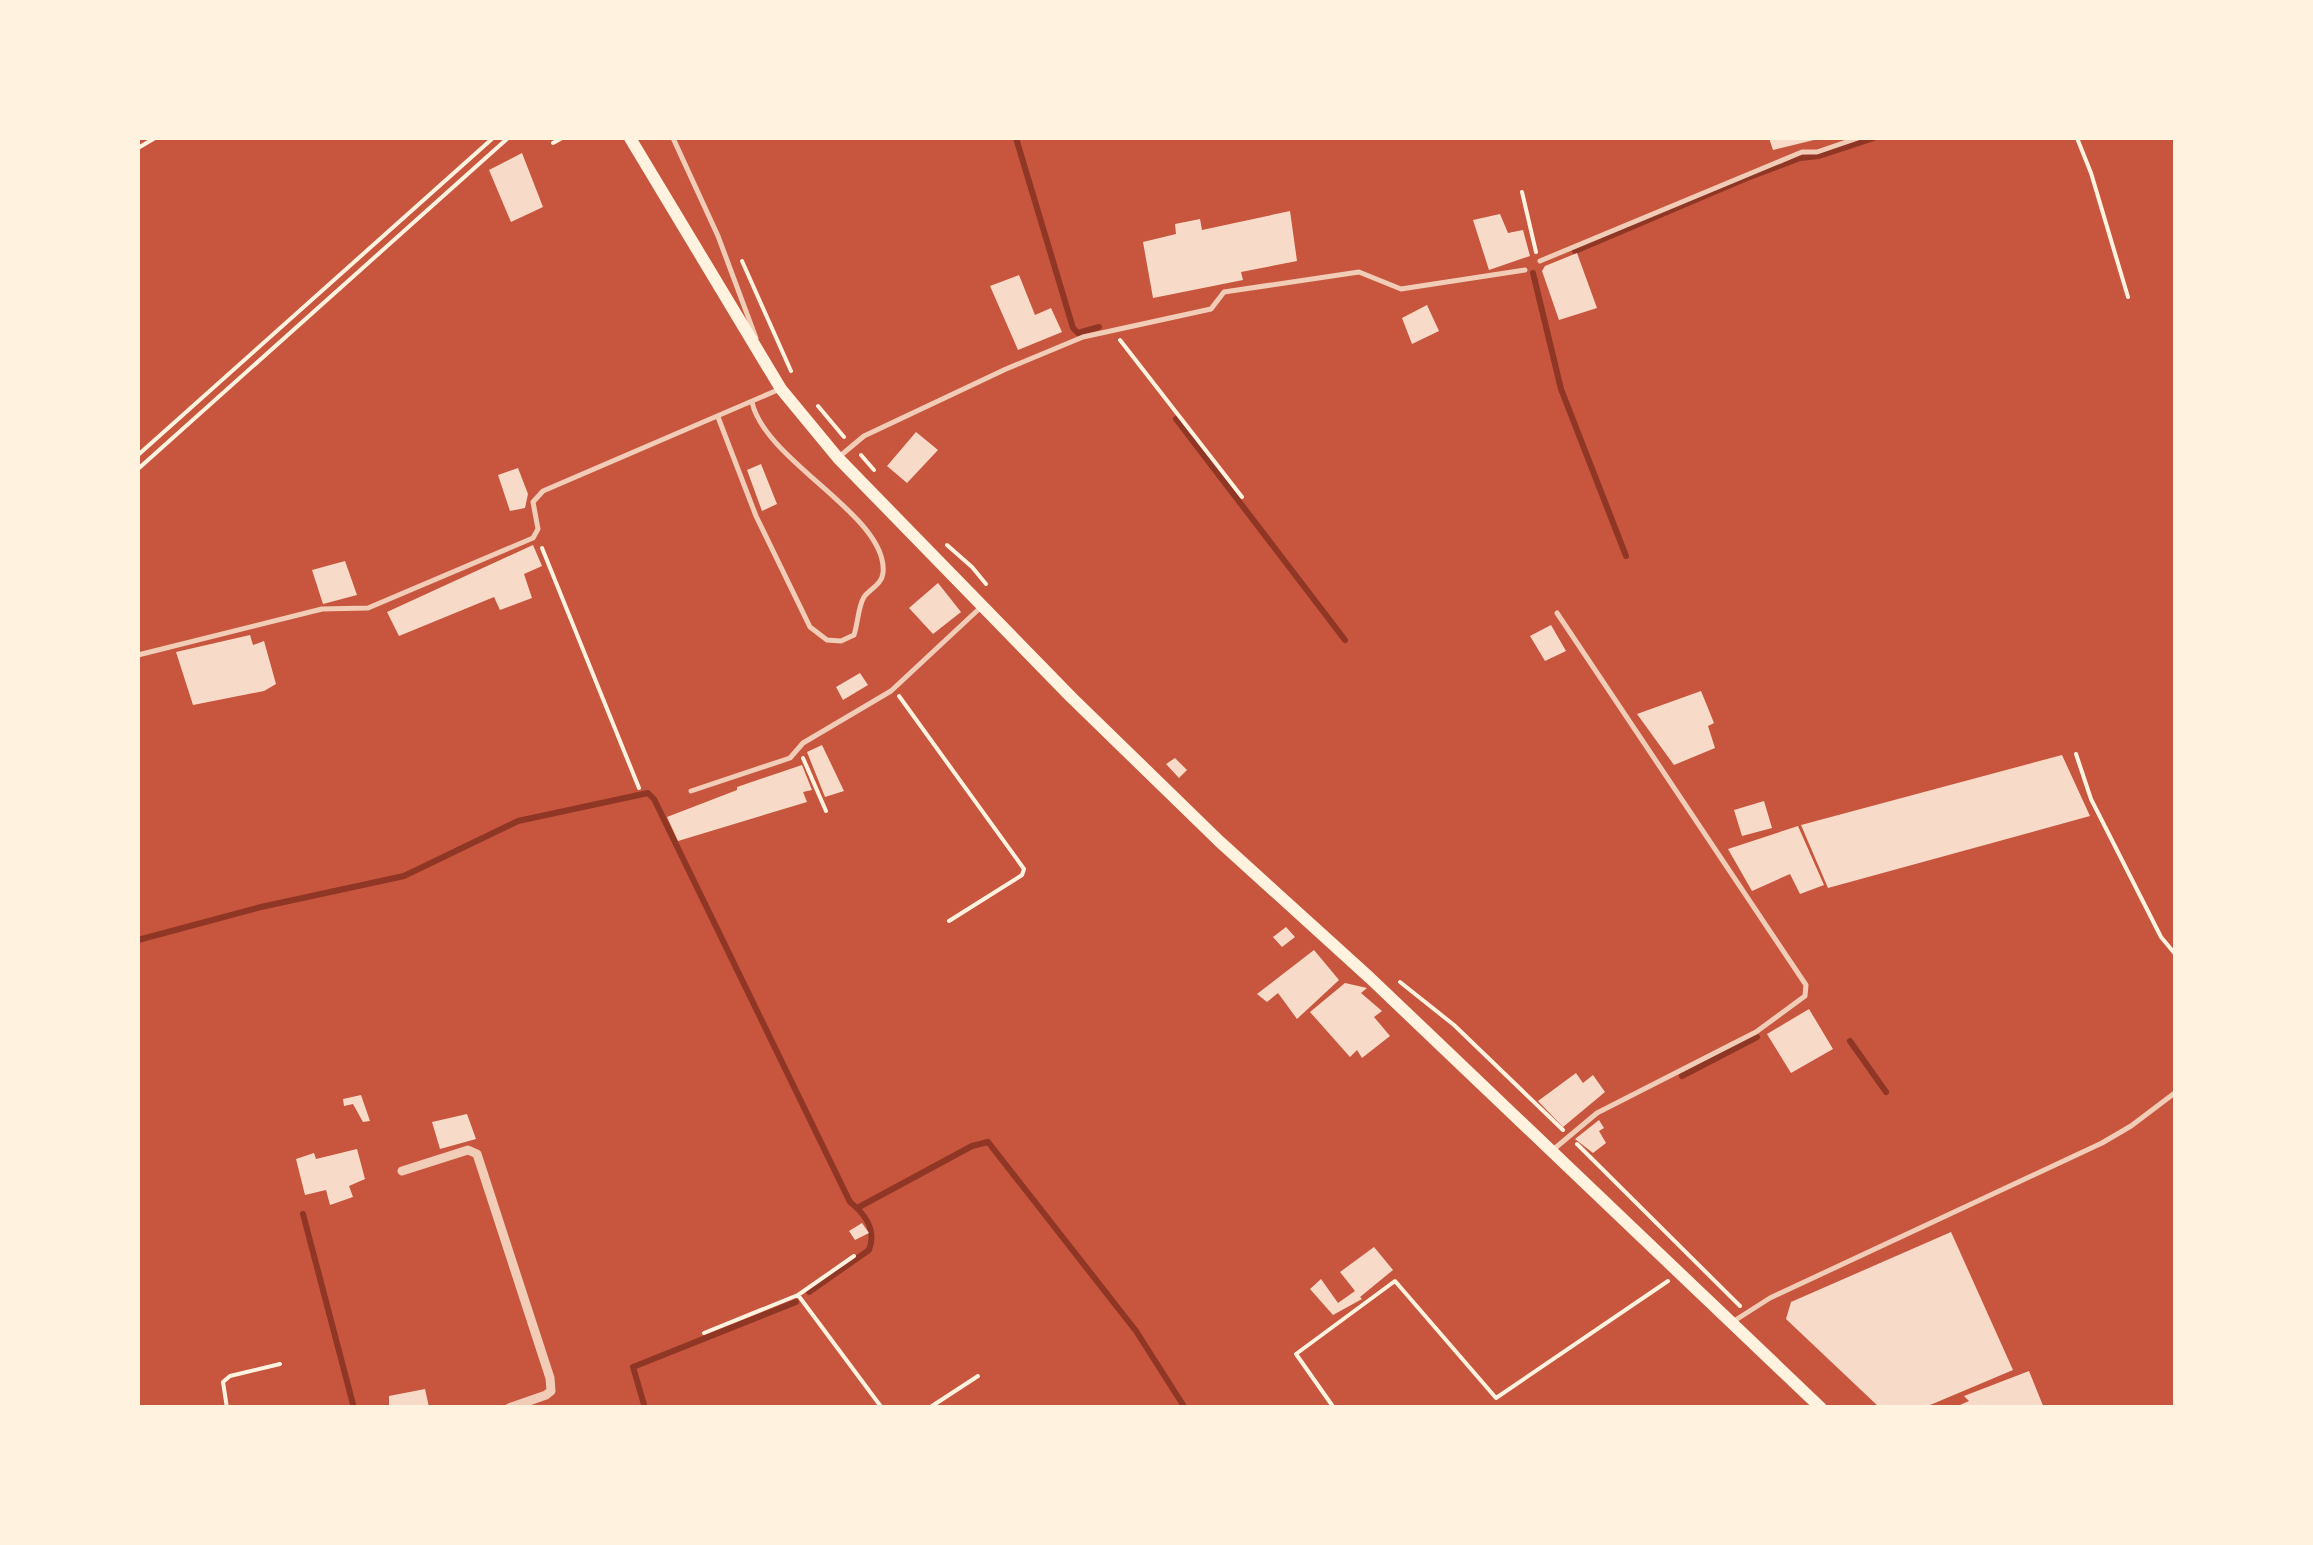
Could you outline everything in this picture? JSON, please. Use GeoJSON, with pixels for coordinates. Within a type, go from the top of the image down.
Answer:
{"type":"FeatureCollection","features":[{"type":"Feature","properties":{"kind":"main road"},"geometry":{"type":"LineString","coordinates":[[630,138],[781,389],[838,458],[1219,841],[1370,978],[1821,1408]]}},
{"type":"Feature","properties":{"kind":"street"},"geometry":{"type":"LineString","coordinates":[[402,1171],[468,1150],[477,1154],[552,1391],[509,1408]]}},
{"type":"Feature","properties":{"kind":"lane"},"geometry":{"type":"LineString","coordinates":[[672,138],[718,236],[763,359]]}},
{"type":"Feature","properties":{"kind":"lane"},"geometry":{"type":"LineString","coordinates":[[1540,262],[1748,173],[1802,152],[1817,152],[1858,138]]}},
{"type":"Feature","properties":{"kind":"lane"},"geometry":{"type":"LineString","coordinates":[[838,458],[864,436],[1006,368],[1111,329],[1212,308],[1224,292],[1359,272],[1401,289],[1525,270]]}},
{"type":"Feature","properties":{"kind":"lane"},"geometry":{"type":"LineString","coordinates":[[138,656],[322,609],[368,608],[536,534],[533,502],[537,494],[781,389]]}},
{"type":"Feature","properties":{"kind":"lane"},"geometry":{"type":"LineString","coordinates":[[718,416],[756,516],[810,627],[827,640],[840,641],[854,635],[863,599],[883,573],[876,543],[864,526],[794,462],[758,418],[752,402]]}},
{"type":"Feature","properties":{"kind":"lane"},"geometry":{"type":"LineString","coordinates":[[691,791],[790,758],[804,744],[894,688],[983,606]]}},
{"type":"Feature","properties":{"kind":"lane"},"geometry":{"type":"LineString","coordinates":[[1552,1151],[1597,1114],[1756,1032],[1807,991],[1557,613]]}},
{"type":"Feature","properties":{"kind":"lane"},"geometry":{"type":"LineString","coordinates":[[1732,1322],[1770,1298],[2102,1143],[2176,1092]]}},
{"type":"Feature","properties":{"kind":"path"},"geometry":{"type":"LineString","coordinates":[[138,148],[155,138]]}},
{"type":"Feature","properties":{"kind":"path"},"geometry":{"type":"LineString","coordinates":[[138,455],[494,138]]}},
{"type":"Feature","properties":{"kind":"path"},"geometry":{"type":"LineString","coordinates":[[138,470],[508,138]]}},
{"type":"Feature","properties":{"kind":"path"},"geometry":{"type":"LineString","coordinates":[[553,143],[562,138]]}},
{"type":"Feature","properties":{"kind":"path"},"geometry":{"type":"LineString","coordinates":[[2077,138],[2092,173],[2128,297]]}},
{"type":"Feature","properties":{"kind":"path"},"geometry":{"type":"LineString","coordinates":[[1522,192],[1540,262]]}},
{"type":"Feature","properties":{"kind":"path"},"geometry":{"type":"LineString","coordinates":[[735,246],[797,381]]}},
{"type":"Feature","properties":{"kind":"path"},"geometry":{"type":"LineString","coordinates":[[1111,329],[1242,497]]}},
{"type":"Feature","properties":{"kind":"path"},"geometry":{"type":"LineString","coordinates":[[808,394],[879,476]]}},
{"type":"Feature","properties":{"kind":"path"},"geometry":{"type":"LineString","coordinates":[[536,534],[639,788]]}},
{"type":"Feature","properties":{"kind":"path"},"geometry":{"type":"LineString","coordinates":[[947,544],[972,567],[995,597]]}},
{"type":"Feature","properties":{"kind":"path"},"geometry":{"type":"LineString","coordinates":[[894,688],[1024,869],[1022,875],[950,920]]}},
{"type":"Feature","properties":{"kind":"path"},"geometry":{"type":"LineString","coordinates":[[795,753],[804,759],[826,811]]}},
{"type":"Feature","properties":{"kind":"path"},"geometry":{"type":"LineString","coordinates":[[2076,754],[2091,799],[2161,938],[2176,955]]}},
{"type":"Feature","properties":{"kind":"path"},"geometry":{"type":"LineString","coordinates":[[1391,976],[1454,1025],[1747,1313]]}},
{"type":"Feature","properties":{"kind":"path"},"geometry":{"type":"LineString","coordinates":[[704,1333],[798,1295],[854,1256]]}},
{"type":"Feature","properties":{"kind":"path"},"geometry":{"type":"LineString","coordinates":[[1334,1408],[1296,1354],[1395,1281],[1496,1398],[1680,1273]]}},
{"type":"Feature","properties":{"kind":"path"},"geometry":{"type":"LineString","coordinates":[[798,1295],[804,1298],[882,1408]]}},
{"type":"Feature","properties":{"kind":"path"},"geometry":{"type":"LineString","coordinates":[[227,1408],[224,1382],[230,1376],[280,1364]]}},
{"type":"Feature","properties":{"kind":"path"},"geometry":{"type":"LineString","coordinates":[[929,1408],[978,1376]]}},
{"type":"Feature","properties":{"kind":"building"},"geometry":{"type":"Polygon","coordinates":[[[1769,138],[1814,138],[1814,140],[1773,150],[1769,138]]]}},
{"type":"Feature","properties":{"kind":"building"},"geometry":{"type":"Polygon","coordinates":[[[522,153],[543,207],[511,222],[489,170],[522,153]]]}},
{"type":"Feature","properties":{"kind":"building"},"geometry":{"type":"Polygon","coordinates":[[[1290,211],[1297,261],[1241,272],[1243,280],[1153,298],[1143,242],[1176,234],[1175,224],[1200,219],[1202,230],[1290,211]]]}},
{"type":"Feature","properties":{"kind":"building"},"geometry":{"type":"Polygon","coordinates":[[[1500,214],[1508,233],[1523,230],[1530,256],[1489,270],[1473,220],[1500,214]]]}},
{"type":"Feature","properties":{"kind":"building"},"geometry":{"type":"Polygon","coordinates":[[[1577,253],[1597,308],[1559,320],[1542,271],[1545,266],[1577,253]]]}},
{"type":"Feature","properties":{"kind":"building"},"geometry":{"type":"Polygon","coordinates":[[[1019,275],[1035,315],[1051,308],[1062,332],[1018,350],[990,286],[1019,275]]]}},
{"type":"Feature","properties":{"kind":"building"},"geometry":{"type":"Polygon","coordinates":[[[1427,305],[1439,331],[1412,344],[1402,318],[1427,305]]]}},
{"type":"Feature","properties":{"kind":"building"},"geometry":{"type":"Polygon","coordinates":[[[916,432],[938,450],[907,483],[887,466],[916,432]]]}},
{"type":"Feature","properties":{"kind":"building"},"geometry":{"type":"Polygon","coordinates":[[[761,464],[777,504],[762,511],[747,470],[761,464]]]}},
{"type":"Feature","properties":{"kind":"building"},"geometry":{"type":"Polygon","coordinates":[[[518,468],[528,494],[525,508],[510,511],[498,475],[518,468]]]}},
{"type":"Feature","properties":{"kind":"building"},"geometry":{"type":"Polygon","coordinates":[[[533,545],[542,566],[524,574],[532,598],[500,610],[494,597],[399,636],[387,612],[533,545]]]}},
{"type":"Feature","properties":{"kind":"building"},"geometry":{"type":"Polygon","coordinates":[[[345,561],[357,595],[323,604],[312,570],[345,561]]]}},
{"type":"Feature","properties":{"kind":"building"},"geometry":{"type":"Polygon","coordinates":[[[938,583],[961,612],[933,634],[909,608],[938,583]]]}},
{"type":"Feature","properties":{"kind":"building"},"geometry":{"type":"Polygon","coordinates":[[[1551,625],[1566,651],[1545,661],[1530,636],[1551,625]]]}},
{"type":"Feature","properties":{"kind":"building"},"geometry":{"type":"Polygon","coordinates":[[[250,635],[253,645],[264,641],[276,684],[264,691],[193,705],[176,652],[250,635]]]}},
{"type":"Feature","properties":{"kind":"building"},"geometry":{"type":"Polygon","coordinates":[[[860,673],[868,685],[843,700],[836,687],[860,673]]]}},
{"type":"Feature","properties":{"kind":"building"},"geometry":{"type":"Polygon","coordinates":[[[1701,691],[1714,723],[1708,726],[1715,748],[1674,765],[1637,714],[1701,691]]]}},
{"type":"Feature","properties":{"kind":"building"},"geometry":{"type":"Polygon","coordinates":[[[822,745],[844,791],[825,797],[807,752],[822,745]]]}},
{"type":"Feature","properties":{"kind":"building"},"geometry":{"type":"Polygon","coordinates":[[[2062,755],[2090,816],[1828,888],[1801,825],[2062,755]]]}},
{"type":"Feature","properties":{"kind":"building"},"geometry":{"type":"Polygon","coordinates":[[[1175,758],[1187,770],[1179,778],[1166,764],[1175,758]]]}},
{"type":"Feature","properties":{"kind":"building"},"geometry":{"type":"Polygon","coordinates":[[[802,765],[812,790],[803,792],[807,802],[678,841],[667,817],[802,765]]]}},
{"type":"Feature","properties":{"kind":"building"},"geometry":{"type":"Polygon","coordinates":[[[1764,801],[1772,828],[1742,836],[1734,810],[1764,801]]]}},
{"type":"Feature","properties":{"kind":"building"},"geometry":{"type":"Polygon","coordinates":[[[1798,826],[1824,885],[1800,894],[1790,874],[1752,891],[1728,849],[1798,826]]]}},
{"type":"Feature","properties":{"kind":"building"},"geometry":{"type":"Polygon","coordinates":[[[1286,927],[1295,937],[1282,947],[1273,937],[1286,927]]]}},
{"type":"Feature","properties":{"kind":"building"},"geometry":{"type":"Polygon","coordinates":[[[1314,950],[1339,980],[1297,1019],[1278,993],[1267,1002],[1257,994],[1314,950]]]}},
{"type":"Feature","properties":{"kind":"building"},"geometry":{"type":"Polygon","coordinates":[[[1345,983],[1367,988],[1361,993],[1382,1011],[1374,1017],[1390,1036],[1362,1058],[1357,1050],[1350,1057],[1310,1012],[1345,983]]]}},
{"type":"Feature","properties":{"kind":"building"},"geometry":{"type":"Polygon","coordinates":[[[1809,1009],[1833,1049],[1791,1073],[1767,1034],[1809,1009]]]}},
{"type":"Feature","properties":{"kind":"building"},"geometry":{"type":"Polygon","coordinates":[[[1576,1073],[1583,1083],[1593,1075],[1605,1092],[1563,1127],[1538,1101],[1576,1073]]]}},
{"type":"Feature","properties":{"kind":"building"},"geometry":{"type":"Polygon","coordinates":[[[361,1095],[370,1121],[363,1122],[353,1104],[344,1106],[343,1099],[361,1095]]]}},
{"type":"Feature","properties":{"kind":"building"},"geometry":{"type":"Polygon","coordinates":[[[467,1114],[476,1139],[440,1149],[432,1122],[467,1114]]]}},
{"type":"Feature","properties":{"kind":"building"},"geometry":{"type":"Polygon","coordinates":[[[1599,1120],[1604,1128],[1599,1131],[1606,1143],[1593,1153],[1575,1139],[1599,1120]]]}},
{"type":"Feature","properties":{"kind":"building"},"geometry":{"type":"Polygon","coordinates":[[[357,1149],[365,1179],[349,1186],[353,1197],[330,1205],[326,1190],[305,1195],[296,1159],[314,1153],[316,1159],[357,1149]]]}},
{"type":"Feature","properties":{"kind":"building"},"geometry":{"type":"Polygon","coordinates":[[[862,1223],[869,1233],[855,1240],[849,1231],[862,1223]]]}},
{"type":"Feature","properties":{"kind":"building"},"geometry":{"type":"Polygon","coordinates":[[[1951,1232],[2013,1370],[1923,1408],[1880,1408],[1786,1319],[1791,1302],[1951,1232]]]}},
{"type":"Feature","properties":{"kind":"building"},"geometry":{"type":"Polygon","coordinates":[[[1374,1247],[1393,1270],[1362,1299],[1333,1315],[1310,1289],[1321,1279],[1338,1303],[1355,1291],[1340,1272],[1374,1247]]]}},
{"type":"Feature","properties":{"kind":"building"},"geometry":{"type":"Polygon","coordinates":[[[2029,1371],[2044,1408],[1953,1408],[1969,1401],[1964,1396],[2029,1371]]]}},
{"type":"Feature","properties":{"kind":"building"},"geometry":{"type":"Polygon","coordinates":[[[425,1389],[429,1407],[389,1408],[389,1396],[425,1389]]]}},
{"type":"Feature","properties":{"kind":"waterway"},"geometry":{"type":"LineString","coordinates":[[1016,138],[1073,328],[1078,333],[1099,327]]}},
{"type":"Feature","properties":{"kind":"waterway"},"geometry":{"type":"LineString","coordinates":[[1575,251],[1747,178],[1800,158],[1819,156],[1874,138]]}},
{"type":"Feature","properties":{"kind":"waterway"},"geometry":{"type":"LineString","coordinates":[[1533,273],[1561,389],[1626,556]]}},
{"type":"Feature","properties":{"kind":"waterway"},"geometry":{"type":"LineString","coordinates":[[1176,419],[1345,640]]}},
{"type":"Feature","properties":{"kind":"waterway"},"geometry":{"type":"LineString","coordinates":[[138,940],[261,907],[404,876],[518,821],[648,793],[850,1202],[870,1229],[869,1250],[809,1292]]}},
{"type":"Feature","properties":{"kind":"waterway"},"geometry":{"type":"LineString","coordinates":[[1682,1076],[1757,1037]]}},
{"type":"Feature","properties":{"kind":"waterway"},"geometry":{"type":"LineString","coordinates":[[1850,1041],[1886,1092]]}},
{"type":"Feature","properties":{"kind":"waterway"},"geometry":{"type":"LineString","coordinates":[[859,1207],[972,1146],[988,1142],[1136,1331],[1185,1408]]}},
{"type":"Feature","properties":{"kind":"waterway"},"geometry":{"type":"LineString","coordinates":[[303,1214],[354,1408]]}},
{"type":"Feature","properties":{"kind":"waterway"},"geometry":{"type":"LineString","coordinates":[[645,1408],[633,1367],[796,1302]]}}]}
